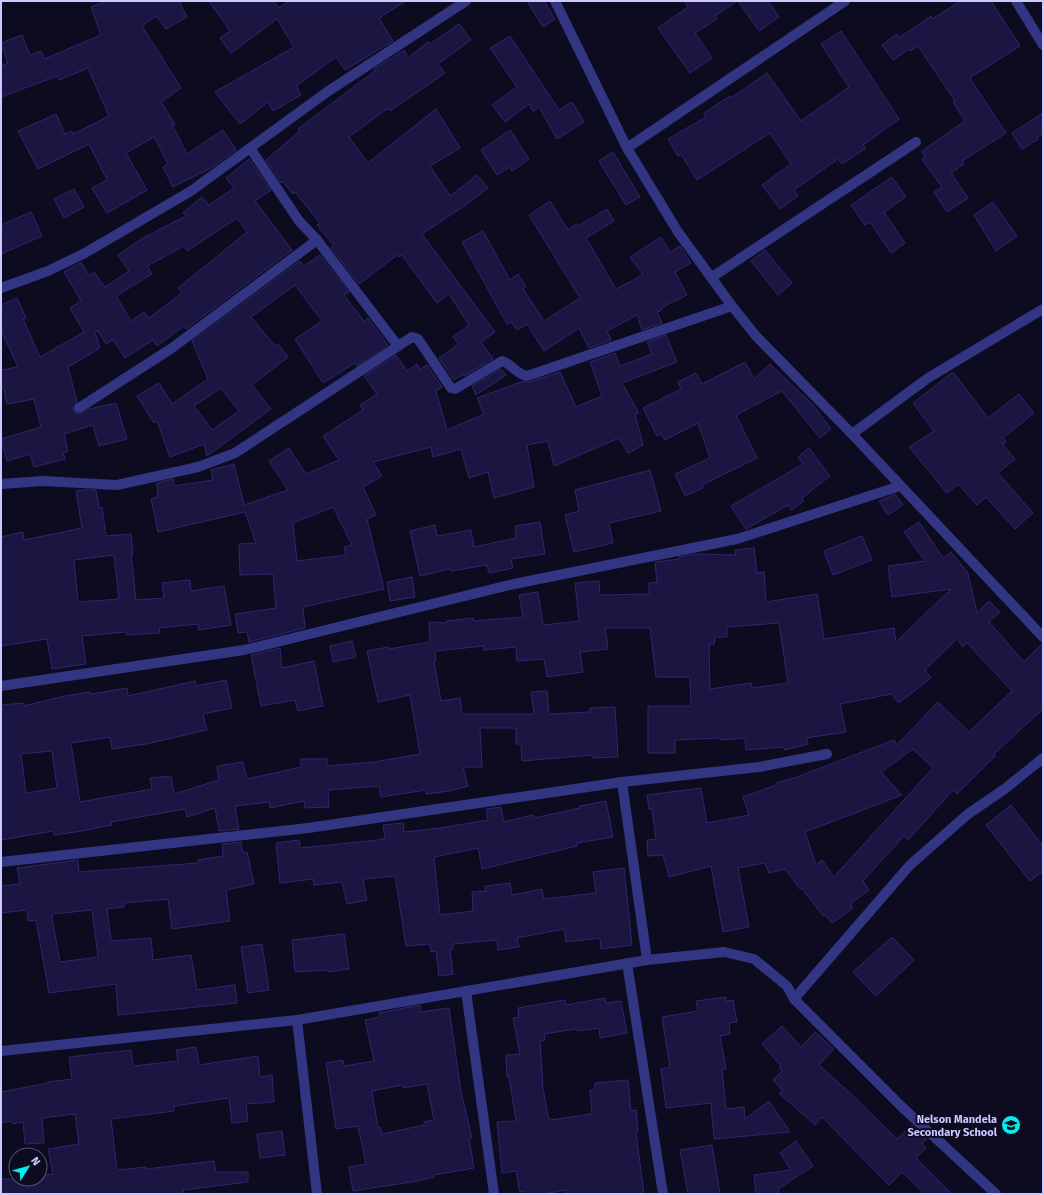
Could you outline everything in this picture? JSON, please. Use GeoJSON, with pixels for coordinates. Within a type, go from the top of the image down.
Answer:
{"type":"FeatureCollection","features":[{"type":"Feature","properties":{"kind":"street"},"geometry":{"type":"LineString","coordinates":[[1,288],[48,272],[85,253],[190,191],[327,92],[466,1]]}},
{"type":"Feature","properties":{"kind":"street"},"geometry":{"type":"LineString","coordinates":[[627,148],[845,1]]}},
{"type":"Feature","properties":{"kind":"street"},"geometry":{"type":"LineString","coordinates":[[1016,1],[1043,45]]}},
{"type":"Feature","properties":{"kind":"street"},"geometry":{"type":"LineString","coordinates":[[557,3],[627,148],[678,232],[732,306],[756,336],[852,434],[1043,637]]}},
{"type":"Feature","properties":{"kind":"street"},"geometry":{"type":"LineString","coordinates":[[712,277],[916,142]]}},
{"type":"Feature","properties":{"kind":"street"},"geometry":{"type":"LineString","coordinates":[[250,148],[299,221],[317,240],[398,346]]}},
{"type":"Feature","properties":{"kind":"street"},"geometry":{"type":"LineString","coordinates":[[80,408],[172,348],[317,240]]}},
{"type":"Feature","properties":{"kind":"street"},"geometry":{"type":"LineString","coordinates":[[1,484],[43,481],[117,485],[198,467],[235,453],[412,337],[418,339],[452,388],[455,389],[502,361],[506,362],[520,375],[526,376],[732,306]]}},
{"type":"Feature","properties":{"kind":"street"},"geometry":{"type":"LineString","coordinates":[[852,434],[928,378],[1043,309]]}},
{"type":"Feature","properties":{"kind":"street"},"geometry":{"type":"LineString","coordinates":[[1,686],[244,650],[514,584],[737,539],[900,486]]}},
{"type":"Feature","properties":{"kind":"street"},"geometry":{"type":"LineString","coordinates":[[1,862],[308,828],[622,782],[759,767],[827,754]]}},
{"type":"Feature","properties":{"kind":"street"},"geometry":{"type":"LineString","coordinates":[[794,1000],[910,865],[968,814],[1006,788],[1043,758]]}},
{"type":"Feature","properties":{"kind":"street"},"geometry":{"type":"LineString","coordinates":[[622,782],[647,960]]}},
{"type":"Feature","properties":{"kind":"street"},"geometry":{"type":"LineString","coordinates":[[1,1052],[297,1020],[627,963],[724,952],[754,959],[787,986],[794,1000],[903,1108],[996,1194]]}},
{"type":"Feature","properties":{"kind":"street"},"geometry":{"type":"LineString","coordinates":[[627,963],[663,1194]]}},
{"type":"Feature","properties":{"kind":"street"},"geometry":{"type":"LineString","coordinates":[[466,991],[494,1194]]}},
{"type":"Feature","properties":{"kind":"street"},"geometry":{"type":"LineString","coordinates":[[297,1020],[316,1194]]}},
{"type":"Feature","properties":{"kind":"building"},"geometry":{"type":"Polygon","coordinates":[[[107,1],[179,1],[187,17],[166,29],[156,16],[142,26],[181,88],[161,102],[175,124],[172,125],[187,154],[223,130],[236,150],[213,167],[173,187],[163,167],[168,164],[154,137],[126,153],[147,190],[107,213],[92,188],[107,180],[89,144],[38,169],[18,131],[56,114],[65,134],[72,131],[73,134],[109,116],[88,68],[59,80],[57,76],[1,97],[1,66],[8,63],[1,43],[22,35],[30,55],[41,51],[44,59],[101,35],[91,7],[107,1]]]}},
{"type":"Feature","properties":{"kind":"building"},"geometry":{"type":"Polygon","coordinates":[[[209,1],[273,1],[279,8],[289,1],[406,1],[379,18],[393,41],[345,70],[336,57],[296,86],[301,95],[273,111],[268,102],[240,124],[215,92],[294,47],[277,19],[231,53],[220,38],[230,31],[209,1]]]}},
{"type":"Feature","properties":{"kind":"building"},"geometry":{"type":"Polygon","coordinates":[[[527,1],[544,1],[555,19],[543,27],[527,1]]]}},
{"type":"Feature","properties":{"kind":"building"},"geometry":{"type":"Polygon","coordinates":[[[684,1],[737,1],[715,16],[717,19],[695,33],[712,58],[690,73],[658,28],[688,7],[684,1]]]}},
{"type":"Feature","properties":{"kind":"building"},"geometry":{"type":"Polygon","coordinates":[[[738,1],[768,1],[779,17],[759,31],[738,1]]]}},
{"type":"Feature","properties":{"kind":"building"},"geometry":{"type":"Polygon","coordinates":[[[961,1],[991,1],[1020,46],[971,77],[971,80],[1006,133],[962,161],[964,164],[951,173],[968,198],[947,212],[934,192],[942,187],[922,159],[925,157],[922,151],[965,121],[953,102],[955,101],[918,46],[910,51],[909,49],[893,60],[882,45],[897,34],[899,38],[931,16],[932,19],[961,1]]]}},
{"type":"Feature","properties":{"kind":"building"},"geometry":{"type":"Polygon","coordinates":[[[459,24],[471,40],[438,64],[445,73],[390,111],[388,108],[349,137],[368,163],[436,109],[460,148],[430,166],[450,196],[477,175],[488,188],[422,234],[495,332],[481,342],[493,359],[464,376],[463,374],[454,380],[439,358],[459,344],[453,337],[469,325],[449,294],[437,303],[402,255],[399,257],[397,255],[359,284],[331,248],[334,246],[317,225],[320,223],[295,192],[293,194],[283,182],[281,183],[266,160],[300,131],[298,129],[375,71],[374,69],[404,50],[408,58],[428,42],[430,44],[459,24]]]}},
{"type":"Feature","properties":{"kind":"building"},"geometry":{"type":"Polygon","coordinates":[[[841,31],[899,119],[863,145],[866,148],[842,164],[838,159],[794,190],[798,196],[780,209],[762,185],[791,164],[770,133],[697,180],[681,154],[678,156],[668,139],[706,117],[704,113],[730,96],[731,98],[767,73],[801,121],[849,87],[821,44],[841,31]]]}},
{"type":"Feature","properties":{"kind":"building"},"geometry":{"type":"Polygon","coordinates":[[[510,36],[559,110],[572,102],[584,122],[557,139],[539,107],[533,111],[529,104],[505,122],[492,105],[517,87],[490,48],[510,36]]]}},
{"type":"Feature","properties":{"kind":"building"},"geometry":{"type":"Polygon","coordinates":[[[1043,113],[1043,134],[1022,149],[1012,133],[1043,113]]]}},
{"type":"Feature","properties":{"kind":"building"},"geometry":{"type":"Polygon","coordinates":[[[510,130],[529,159],[512,171],[510,167],[497,175],[481,150],[510,130]]]}},
{"type":"Feature","properties":{"kind":"building"},"geometry":{"type":"Polygon","coordinates":[[[613,152],[640,197],[626,205],[599,161],[613,152]]]}},
{"type":"Feature","properties":{"kind":"building"},"geometry":{"type":"Polygon","coordinates":[[[249,159],[271,190],[255,201],[292,250],[186,329],[185,325],[157,346],[153,340],[125,358],[113,340],[106,344],[98,331],[95,332],[100,348],[68,367],[77,402],[73,409],[76,414],[80,414],[89,409],[116,403],[127,439],[99,446],[93,425],[64,434],[68,451],[63,453],[65,459],[34,467],[30,454],[7,461],[1,439],[41,427],[34,399],[7,404],[4,389],[1,389],[1,370],[18,367],[1,330],[1,305],[17,298],[26,318],[23,319],[40,357],[84,332],[70,308],[81,301],[64,272],[81,262],[89,276],[94,272],[105,287],[129,271],[118,255],[143,238],[186,216],[183,213],[202,197],[209,205],[234,188],[226,178],[249,159]],[[237,218],[187,251],[184,246],[147,266],[152,274],[116,296],[131,321],[144,312],[149,318],[182,293],[178,288],[247,232],[237,218]]]}},
{"type":"Feature","properties":{"kind":"building"},"geometry":{"type":"Polygon","coordinates":[[[892,177],[906,197],[884,212],[905,243],[891,253],[870,222],[865,225],[851,205],[892,177]]]}},
{"type":"Feature","properties":{"kind":"building"},"geometry":{"type":"Polygon","coordinates":[[[74,189],[84,207],[64,218],[54,199],[74,189]]]}},
{"type":"Feature","properties":{"kind":"building"},"geometry":{"type":"Polygon","coordinates":[[[550,201],[568,230],[576,224],[578,226],[607,209],[614,221],[586,238],[616,289],[643,275],[630,257],[661,237],[670,252],[680,246],[691,263],[675,272],[687,295],[661,308],[662,310],[657,312],[662,323],[642,330],[637,315],[607,331],[611,340],[589,348],[579,328],[544,351],[527,324],[517,330],[511,322],[507,324],[462,242],[483,231],[510,280],[518,274],[526,287],[523,289],[544,321],[580,298],[529,215],[550,201]]]}},
{"type":"Feature","properties":{"kind":"building"},"geometry":{"type":"Polygon","coordinates":[[[993,202],[1017,236],[996,251],[974,215],[993,202]]]}},
{"type":"Feature","properties":{"kind":"building"},"geometry":{"type":"Polygon","coordinates":[[[31,212],[42,236],[1,254],[1,225],[31,212]]]}},
{"type":"Feature","properties":{"kind":"building"},"geometry":{"type":"Polygon","coordinates":[[[765,250],[792,283],[778,295],[751,261],[765,250]]]}},
{"type":"Feature","properties":{"kind":"building"},"geometry":{"type":"Polygon","coordinates":[[[320,255],[349,292],[344,295],[364,321],[368,318],[388,345],[357,366],[355,363],[323,383],[295,339],[322,321],[295,285],[251,317],[275,346],[278,344],[288,357],[252,385],[271,409],[207,456],[204,444],[170,457],[157,421],[154,423],[137,396],[159,383],[172,404],[208,379],[192,341],[300,261],[304,266],[320,255]],[[221,388],[194,406],[212,430],[239,411],[221,388]]]}},
{"type":"Feature","properties":{"kind":"building"},"geometry":{"type":"Polygon","coordinates":[[[666,335],[677,362],[622,383],[639,413],[635,414],[643,445],[628,453],[619,438],[554,466],[548,441],[527,445],[534,487],[494,498],[488,472],[469,478],[461,449],[433,457],[431,447],[373,462],[382,476],[363,487],[376,515],[367,519],[384,589],[303,607],[305,628],[249,642],[247,632],[238,633],[235,614],[276,608],[273,574],[240,575],[239,544],[256,543],[245,512],[158,532],[151,499],[158,497],[157,483],[173,479],[174,486],[213,480],[211,470],[234,464],[244,505],[288,490],[269,461],[289,448],[306,474],[339,460],[323,436],[363,410],[360,405],[377,394],[364,376],[396,355],[407,371],[417,364],[420,369],[427,365],[442,387],[436,391],[447,430],[484,414],[477,398],[521,382],[529,382],[560,372],[576,407],[602,396],[590,362],[615,353],[620,366],[652,354],[647,342],[666,335]],[[333,507],[293,523],[297,561],[346,555],[344,547],[352,545],[333,507]]]}},
{"type":"Feature","properties":{"kind":"building"},"geometry":{"type":"Polygon","coordinates":[[[745,362],[754,379],[770,364],[813,405],[831,429],[820,438],[782,391],[736,415],[757,458],[702,485],[703,488],[685,496],[675,474],[710,458],[698,423],[665,440],[661,434],[657,436],[643,408],[681,389],[678,382],[696,373],[702,384],[745,362]]]}},
{"type":"Feature","properties":{"kind":"building"},"geometry":{"type":"Polygon","coordinates":[[[501,369],[506,375],[476,395],[472,386],[501,369]]]}},
{"type":"Feature","properties":{"kind":"building"},"geometry":{"type":"Polygon","coordinates":[[[953,372],[988,418],[1019,394],[1034,413],[1003,438],[1006,442],[1002,444],[1015,459],[998,473],[1033,513],[1015,529],[986,497],[977,505],[958,484],[947,493],[909,447],[934,431],[913,403],[953,372]]]}},
{"type":"Feature","properties":{"kind":"building"},"geometry":{"type":"Polygon","coordinates":[[[809,448],[830,476],[802,498],[804,501],[791,510],[788,505],[746,529],[731,506],[803,464],[798,457],[809,448]]]}},
{"type":"Feature","properties":{"kind":"building"},"geometry":{"type":"Polygon","coordinates":[[[650,470],[661,511],[609,523],[613,543],[574,552],[565,515],[579,511],[575,490],[650,470]]]}},
{"type":"Feature","properties":{"kind":"building"},"geometry":{"type":"Polygon","coordinates":[[[96,490],[99,508],[102,507],[106,536],[131,534],[133,554],[131,554],[136,600],[164,598],[162,583],[190,580],[191,591],[224,586],[231,625],[199,630],[198,624],[159,628],[160,633],[127,635],[126,632],[82,636],[86,664],[52,669],[47,639],[1,646],[1,537],[23,532],[24,540],[82,528],[76,491],[96,490]],[[114,555],[74,560],[78,602],[119,599],[114,555]]]}},
{"type":"Feature","properties":{"kind":"building"},"geometry":{"type":"Polygon","coordinates":[[[895,494],[903,505],[888,515],[879,501],[895,494]]]}},
{"type":"Feature","properties":{"kind":"building"},"geometry":{"type":"Polygon","coordinates":[[[540,522],[545,554],[511,559],[513,568],[489,573],[487,565],[451,571],[450,569],[420,576],[410,531],[435,525],[437,536],[471,530],[474,547],[516,538],[515,526],[540,522]]]}},
{"type":"Feature","properties":{"kind":"building"},"geometry":{"type":"Polygon","coordinates":[[[919,522],[943,558],[951,552],[968,573],[977,613],[989,601],[1000,612],[989,622],[1024,662],[1043,643],[1043,709],[994,754],[995,756],[957,794],[953,790],[908,840],[904,836],[863,881],[869,890],[850,904],[853,908],[832,923],[825,915],[823,916],[802,888],[800,889],[785,869],[769,873],[765,863],[738,868],[749,927],[723,932],[711,866],[669,877],[663,855],[648,856],[647,840],[656,839],[652,809],[649,809],[647,795],[701,788],[707,823],[749,815],[743,797],[776,785],[776,783],[797,777],[894,740],[897,745],[938,702],[969,732],[1012,691],[967,643],[963,647],[957,639],[925,670],[931,678],[899,703],[891,694],[840,704],[846,732],[806,738],[808,744],[785,750],[784,747],[746,750],[745,738],[721,740],[721,738],[675,740],[675,753],[648,753],[648,706],[691,706],[690,677],[656,677],[650,628],[605,628],[608,649],[580,652],[583,672],[547,677],[544,659],[517,661],[516,647],[484,650],[484,646],[435,651],[436,661],[434,661],[441,701],[460,698],[462,714],[534,714],[531,692],[547,691],[549,714],[590,712],[590,708],[615,707],[618,757],[593,758],[593,755],[522,761],[521,744],[516,744],[516,728],[480,728],[482,767],[463,767],[468,786],[450,791],[426,794],[426,790],[381,797],[379,786],[328,790],[329,807],[305,808],[304,801],[270,808],[269,802],[235,806],[239,829],[219,831],[215,808],[187,817],[185,809],[111,822],[112,825],[82,831],[54,835],[53,831],[1,840],[1,705],[24,703],[24,706],[65,696],[90,692],[91,694],[127,688],[128,696],[195,681],[196,686],[226,680],[232,708],[203,714],[207,730],[146,744],[112,749],[110,737],[71,743],[80,802],[152,789],[150,778],[171,776],[174,794],[219,780],[217,766],[243,762],[247,779],[301,767],[301,759],[327,759],[327,766],[374,762],[420,754],[410,695],[378,702],[367,651],[430,642],[429,622],[447,623],[447,621],[473,618],[473,621],[523,617],[519,595],[538,592],[543,625],[579,621],[575,583],[599,581],[600,595],[649,594],[649,583],[657,582],[655,562],[679,559],[679,557],[695,554],[736,555],[735,550],[754,548],[757,573],[764,572],[766,602],[817,594],[824,639],[894,628],[896,642],[951,589],[892,597],[888,566],[925,561],[904,532],[919,522]],[[779,623],[727,627],[727,637],[715,637],[714,644],[709,644],[710,689],[751,683],[752,688],[788,683],[779,623]],[[913,749],[881,772],[902,795],[805,832],[816,865],[822,860],[834,877],[933,768],[913,749]],[[52,751],[21,754],[26,793],[57,788],[52,751]]]}},
{"type":"Feature","properties":{"kind":"building"},"geometry":{"type":"Polygon","coordinates":[[[862,536],[872,560],[833,575],[824,551],[862,536]]]}},
{"type":"Feature","properties":{"kind":"building"},"geometry":{"type":"Polygon","coordinates":[[[412,577],[415,597],[390,601],[387,582],[412,577]]]}},
{"type":"Feature","properties":{"kind":"building"},"geometry":{"type":"Polygon","coordinates":[[[352,641],[356,657],[333,662],[330,646],[352,641]]]}},
{"type":"Feature","properties":{"kind":"building"},"geometry":{"type":"Polygon","coordinates":[[[280,648],[282,668],[314,661],[323,706],[298,711],[295,700],[261,706],[251,655],[280,648]]]}},
{"type":"Feature","properties":{"kind":"building"},"geometry":{"type":"Polygon","coordinates":[[[606,801],[613,837],[577,843],[577,846],[482,869],[478,848],[434,857],[440,915],[473,911],[472,892],[486,891],[485,886],[510,883],[512,895],[542,889],[544,899],[596,893],[593,872],[624,868],[632,945],[601,949],[600,938],[566,942],[564,929],[517,938],[519,947],[498,950],[497,940],[453,944],[453,949],[450,950],[453,974],[439,976],[436,951],[431,952],[430,944],[406,946],[395,876],[363,879],[367,900],[347,904],[342,882],[314,885],[313,879],[280,883],[276,843],[299,840],[300,848],[378,840],[385,838],[383,825],[403,823],[404,832],[440,828],[488,820],[486,809],[501,807],[504,822],[533,815],[534,818],[606,801]]]}},
{"type":"Feature","properties":{"kind":"building"},"geometry":{"type":"Polygon","coordinates":[[[1011,805],[1043,846],[1043,871],[1030,881],[986,825],[1011,805]]]}},
{"type":"Feature","properties":{"kind":"building"},"geometry":{"type":"Polygon","coordinates":[[[241,842],[243,853],[247,852],[254,884],[226,890],[230,921],[172,929],[168,899],[124,903],[124,907],[107,909],[111,941],[151,938],[153,960],[191,955],[197,990],[235,985],[237,1003],[118,1015],[116,984],[49,993],[36,920],[28,921],[27,910],[1,913],[1,886],[20,884],[17,868],[78,860],[79,872],[198,863],[198,860],[223,856],[222,844],[241,842]],[[92,910],[53,914],[52,918],[60,962],[98,957],[92,910]]]}},
{"type":"Feature","properties":{"kind":"building"},"geometry":{"type":"Polygon","coordinates":[[[344,934],[349,969],[328,972],[327,970],[295,972],[292,940],[344,934]]]}},
{"type":"Feature","properties":{"kind":"building"},"geometry":{"type":"Polygon","coordinates":[[[892,937],[914,960],[876,996],[853,972],[892,937]]]}},
{"type":"Feature","properties":{"kind":"building"},"geometry":{"type":"Polygon","coordinates":[[[262,944],[269,990],[248,993],[241,947],[262,944]]]}},
{"type":"Feature","properties":{"kind":"building"},"geometry":{"type":"Polygon","coordinates":[[[726,997],[726,1001],[733,1000],[737,1022],[729,1023],[730,1034],[720,1036],[726,1069],[722,1069],[726,1109],[744,1107],[745,1119],[769,1101],[790,1132],[714,1139],[711,1103],[666,1108],[661,1069],[670,1067],[662,1017],[698,1011],[696,1001],[726,997]]]}},
{"type":"Feature","properties":{"kind":"building"},"geometry":{"type":"Polygon","coordinates":[[[605,998],[606,1003],[621,1001],[627,1033],[600,1038],[599,1028],[577,1031],[576,1029],[544,1034],[545,1040],[540,1041],[543,1088],[548,1116],[550,1120],[592,1114],[590,1090],[595,1089],[595,1083],[628,1080],[631,1111],[636,1110],[638,1132],[636,1132],[644,1194],[566,1194],[566,1190],[544,1194],[526,1194],[525,1191],[520,1192],[516,1171],[502,1173],[497,1122],[516,1121],[509,1077],[507,1077],[506,1055],[520,1054],[513,1018],[519,1017],[518,1008],[565,1000],[566,1005],[605,998]]]}},
{"type":"Feature","properties":{"kind":"building"},"geometry":{"type":"Polygon","coordinates":[[[420,1005],[421,1012],[449,1008],[461,1092],[472,1138],[469,1138],[474,1168],[434,1175],[434,1177],[418,1181],[353,1191],[349,1167],[366,1164],[358,1126],[336,1129],[326,1063],[343,1060],[344,1066],[374,1061],[365,1020],[380,1017],[379,1013],[420,1005]],[[427,1084],[403,1088],[402,1085],[372,1091],[378,1128],[380,1127],[382,1134],[424,1125],[424,1122],[434,1120],[427,1084]]]}},
{"type":"Feature","properties":{"kind":"building"},"geometry":{"type":"Polygon","coordinates":[[[782,1026],[801,1047],[815,1032],[834,1049],[819,1065],[897,1139],[912,1125],[927,1139],[922,1144],[926,1148],[916,1158],[952,1194],[925,1194],[902,1172],[889,1185],[822,1117],[815,1125],[779,1093],[783,1091],[773,1080],[782,1071],[779,1068],[781,1066],[762,1044],[782,1026]]]}},
{"type":"Feature","properties":{"kind":"building"},"geometry":{"type":"Polygon","coordinates":[[[196,1047],[199,1065],[258,1056],[260,1077],[272,1075],[274,1102],[246,1104],[248,1121],[232,1123],[229,1098],[174,1106],[174,1111],[111,1119],[117,1170],[146,1167],[146,1169],[214,1161],[216,1172],[248,1172],[248,1182],[183,1190],[184,1193],[175,1194],[1,1194],[1,1179],[8,1179],[8,1187],[48,1187],[48,1175],[53,1174],[48,1149],[79,1144],[75,1114],[42,1118],[44,1143],[25,1144],[23,1122],[13,1124],[12,1121],[1,1123],[1,1092],[48,1082],[72,1079],[69,1057],[131,1050],[133,1066],[178,1061],[176,1050],[196,1047]]]}},
{"type":"Feature","properties":{"kind":"building"},"geometry":{"type":"Polygon","coordinates":[[[282,1131],[285,1155],[260,1158],[257,1134],[282,1131]]]}},
{"type":"Feature","properties":{"kind":"building"},"geometry":{"type":"Polygon","coordinates":[[[796,1141],[813,1166],[778,1189],[779,1194],[756,1194],[754,1175],[791,1170],[780,1153],[796,1141]]]}},
{"type":"Feature","properties":{"kind":"building"},"geometry":{"type":"Polygon","coordinates":[[[712,1145],[720,1194],[688,1194],[680,1150],[712,1145]]]}},
{"type":"Feature","properties":{"kind":"place","name":"Nelson Mandela Secondary School"},"geometry":{"type":"Point","coordinates":[1011,1125]}}]}
